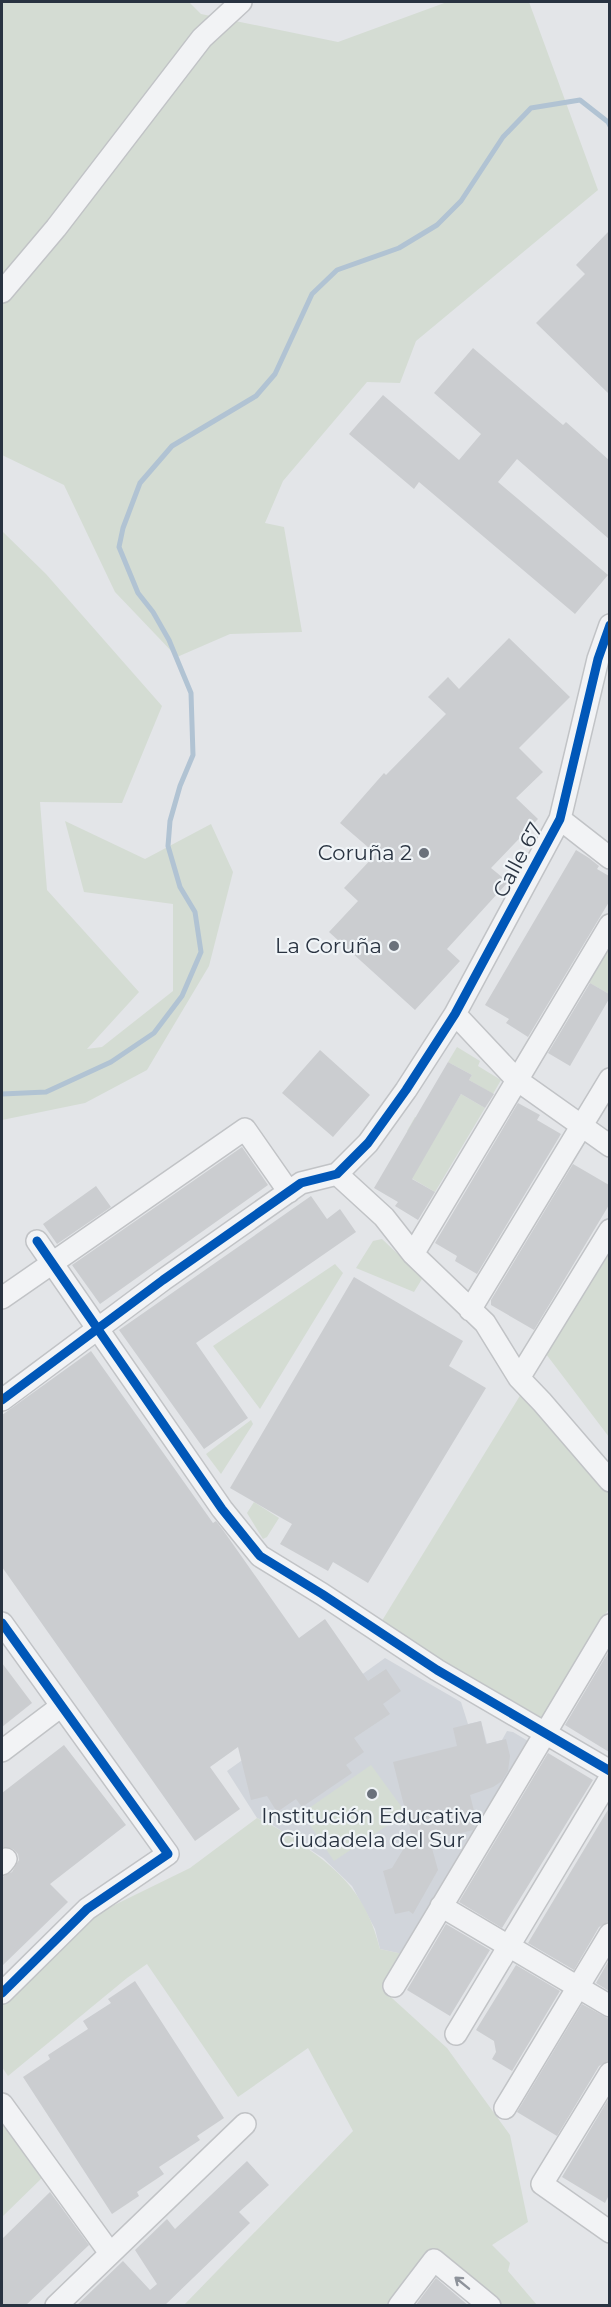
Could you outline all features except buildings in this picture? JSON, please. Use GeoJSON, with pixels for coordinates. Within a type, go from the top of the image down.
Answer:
{"type":"FeatureCollection","features":[{"type":"Feature","properties":{"kind":"street"},"geometry":{"type":"LineString","coordinates":[[2,292],[56,228],[202,39],[241,2]]}},
{"type":"Feature","properties":{"kind":"street","name":"Calle 67"},"geometry":{"type":"LineString","coordinates":[[337,1174],[368,1143],[406,1090],[454,1014],[560,819],[598,659],[609,625]]}},
{"type":"Feature","properties":{"kind":"street"},"geometry":{"type":"LineString","coordinates":[[560,819],[609,858]]}},
{"type":"Feature","properties":{"kind":"street"},"geometry":{"type":"LineString","coordinates":[[413,1254],[609,925]]}},
{"type":"Feature","properties":{"kind":"street"},"geometry":{"type":"LineString","coordinates":[[454,1014],[517,1080],[609,1146]]}},
{"type":"Feature","properties":{"kind":"street"},"geometry":{"type":"LineString","coordinates":[[470,1310],[609,1079]]}},
{"type":"Feature","properties":{"kind":"street"},"geometry":{"type":"LineString","coordinates":[[2,1298],[245,1129],[289,1192]]}},
{"type":"Feature","properties":{"kind":"street"},"geometry":{"type":"LineString","coordinates":[[2,1400],[163,1280],[302,1183],[337,1174],[384,1217],[413,1254],[485,1323],[519,1378],[609,1481]]}},
{"type":"Feature","properties":{"kind":"street"},"geometry":{"type":"LineString","coordinates":[[519,1378],[609,1230]]}},
{"type":"Feature","properties":{"kind":"street"},"geometry":{"type":"LineString","coordinates":[[37,1241],[222,1509],[260,1556],[429,1665],[609,1771]]}},
{"type":"Feature","properties":{"kind":"street"},"geometry":{"type":"LineString","coordinates":[[2,1623],[60,1707],[168,1854],[87,1909],[2,1993]]}},
{"type":"Feature","properties":{"kind":"street"},"geometry":{"type":"LineString","coordinates":[[394,1986],[609,1625]]}},
{"type":"Feature","properties":{"kind":"street"},"geometry":{"type":"LineString","coordinates":[[2,1751],[60,1707]]}},
{"type":"Feature","properties":{"kind":"street"},"geometry":{"type":"LineString","coordinates":[[456,2034],[609,1778]]}},
{"type":"Feature","properties":{"kind":"street"},"geometry":{"type":"LineString","coordinates":[[441,1906],[609,2006]]}},
{"type":"Feature","properties":{"kind":"street"},"geometry":{"type":"LineString","coordinates":[[505,2108],[609,1934]]}},
{"type":"Feature","properties":{"kind":"street"},"geometry":{"type":"LineString","coordinates":[[609,2073],[542,2184],[609,2232]]}},
{"type":"Feature","properties":{"kind":"street"},"geometry":{"type":"LineString","coordinates":[[2,2104],[110,2253]]}},
{"type":"Feature","properties":{"kind":"street"},"geometry":{"type":"LineString","coordinates":[[56,2306],[245,2124]]}},
{"type":"Feature","properties":{"kind":"street"},"geometry":{"type":"LineString","coordinates":[[399,2306],[434,2260],[487,2304]]}},
{"type":"Feature","properties":{"kind":"shaded area"},"geometry":{"type":"Polygon","coordinates":[[[2,2],[189,2],[201,14],[338,42],[447,2],[529,2],[598,190],[416,341],[400,383],[367,382],[283,481],[265,523],[284,527],[302,632],[230,634],[177,657],[115,592],[64,485],[2,455],[2,2]]]}},
{"type":"Feature","properties":{"kind":"shaded area"},"geometry":{"type":"Polygon","coordinates":[[[2,531],[46,574],[162,706],[122,803],[40,802],[47,890],[139,992],[87,1049],[102,1047],[173,991],[173,904],[84,892],[65,821],[145,859],[211,824],[233,872],[209,966],[147,1070],[85,1103],[2,1120],[2,531]]]}},
{"type":"Feature","properties":{"kind":"shaded area"},"geometry":{"type":"Polygon","coordinates":[[[609,945],[609,994],[588,982],[609,945]]]}},
{"type":"Feature","properties":{"kind":"shaded area"},"geometry":{"type":"Polygon","coordinates":[[[457,1047],[480,1061],[478,1066],[501,1080],[493,1094],[469,1080],[472,1075],[448,1062],[457,1047]]]}},
{"type":"Feature","properties":{"kind":"shaded area"},"geometry":{"type":"Polygon","coordinates":[[[461,1094],[485,1108],[435,1192],[411,1178],[431,1145],[407,1131],[415,1117],[439,1131],[461,1094]]]}},
{"type":"Feature","properties":{"kind":"shaded area"},"geometry":{"type":"Polygon","coordinates":[[[382,1239],[421,1276],[422,1279],[414,1292],[356,1268],[373,1241],[382,1239]]]}},
{"type":"Feature","properties":{"kind":"shaded area"},"geometry":{"type":"Polygon","coordinates":[[[609,1254],[609,1437],[546,1354],[609,1254]]]}},
{"type":"Feature","properties":{"kind":"shaded area"},"geometry":{"type":"Polygon","coordinates":[[[335,1264],[343,1273],[260,1409],[213,1346],[335,1264]]]}},
{"type":"Feature","properties":{"kind":"shaded area"},"geometry":{"type":"Polygon","coordinates":[[[521,1394],[609,1493],[609,1608],[546,1720],[380,1624],[521,1394]]]}},
{"type":"Feature","properties":{"kind":"shaded area"},"geometry":{"type":"Polygon","coordinates":[[[251,1420],[253,1424],[221,1474],[206,1454],[251,1420]]]}},
{"type":"Feature","properties":{"kind":"shaded area"},"geometry":{"type":"Polygon","coordinates":[[[254,1502],[279,1518],[267,1537],[263,1539],[247,1513],[254,1502]]]}},
{"type":"Feature","properties":{"kind":"shaded area","name":"Institución Educativa Ciudadela del Sur"},"geometry":{"type":"Polygon","coordinates":[[[385,1658],[461,1702],[468,1724],[481,1721],[487,1744],[502,1740],[507,1731],[533,1744],[407,1955],[380,1949],[375,1929],[352,1886],[323,1858],[271,1824],[257,1818],[227,1771],[385,1658]]]}},
{"type":"Feature","properties":{"kind":"shaded area"},"geometry":{"type":"Polygon","coordinates":[[[371,1765],[406,1813],[334,1861],[302,1813],[371,1765]]]}},
{"type":"Feature","properties":{"kind":"shaded area"},"geometry":{"type":"Polygon","coordinates":[[[257,1818],[285,1833],[330,1865],[361,1901],[375,1931],[380,1949],[407,1955],[382,1989],[447,2048],[510,2135],[528,2222],[492,2245],[510,2263],[508,2271],[537,2305],[501,2305],[435,2251],[391,2305],[184,2305],[353,2131],[308,2048],[238,2097],[147,1964],[8,2076],[2,2067],[2,2005],[94,1915],[190,1868],[257,1818]]]}},
{"type":"Feature","properties":{"kind":"shaded area"},"geometry":{"type":"Polygon","coordinates":[[[2,2123],[44,2176],[2,2217],[2,2123]]]}},
{"type":"Feature","properties":{"kind":"waterway"},"geometry":{"type":"LineString","coordinates":[[2,1094],[46,1092],[111,1062],[154,1033],[182,996],[201,952],[195,912],[180,887],[168,846],[170,821],[180,786],[193,755],[191,693],[169,640],[153,612],[138,593],[119,547],[123,528],[140,483],[172,446],[256,396],[275,374],[312,294],[337,270],[399,248],[437,225],[461,201],[503,137],[531,108],[580,100],[610,126]]}},
{"type":"Feature","properties":{"kind":"cycle path"},"geometry":{"type":"LineString","coordinates":[[2,1400],[163,1280],[301,1183],[337,1174],[368,1143],[406,1090],[455,1014],[560,819],[598,659],[610,625]]}},
{"type":"Feature","properties":{"kind":"cycle path"},"geometry":{"type":"LineString","coordinates":[[37,1241],[222,1509],[260,1556],[437,1670],[610,1771]]}},
{"type":"Feature","properties":{"kind":"cycle path"},"geometry":{"type":"LineString","coordinates":[[2,1623],[168,1854],[87,1909],[2,1993]]}},
{"type":"Feature","properties":{"kind":"place","name":"Coruña 2"},"geometry":{"type":"Point","coordinates":[424,853]}},
{"type":"Feature","properties":{"kind":"place","name":"La Coruña"},"geometry":{"type":"Point","coordinates":[394,946]}},
{"type":"Feature","properties":{"kind":"place","name":"Institución Educativa Ciudadela del Sur"},"geometry":{"type":"Point","coordinates":[372,1794]}}]}
